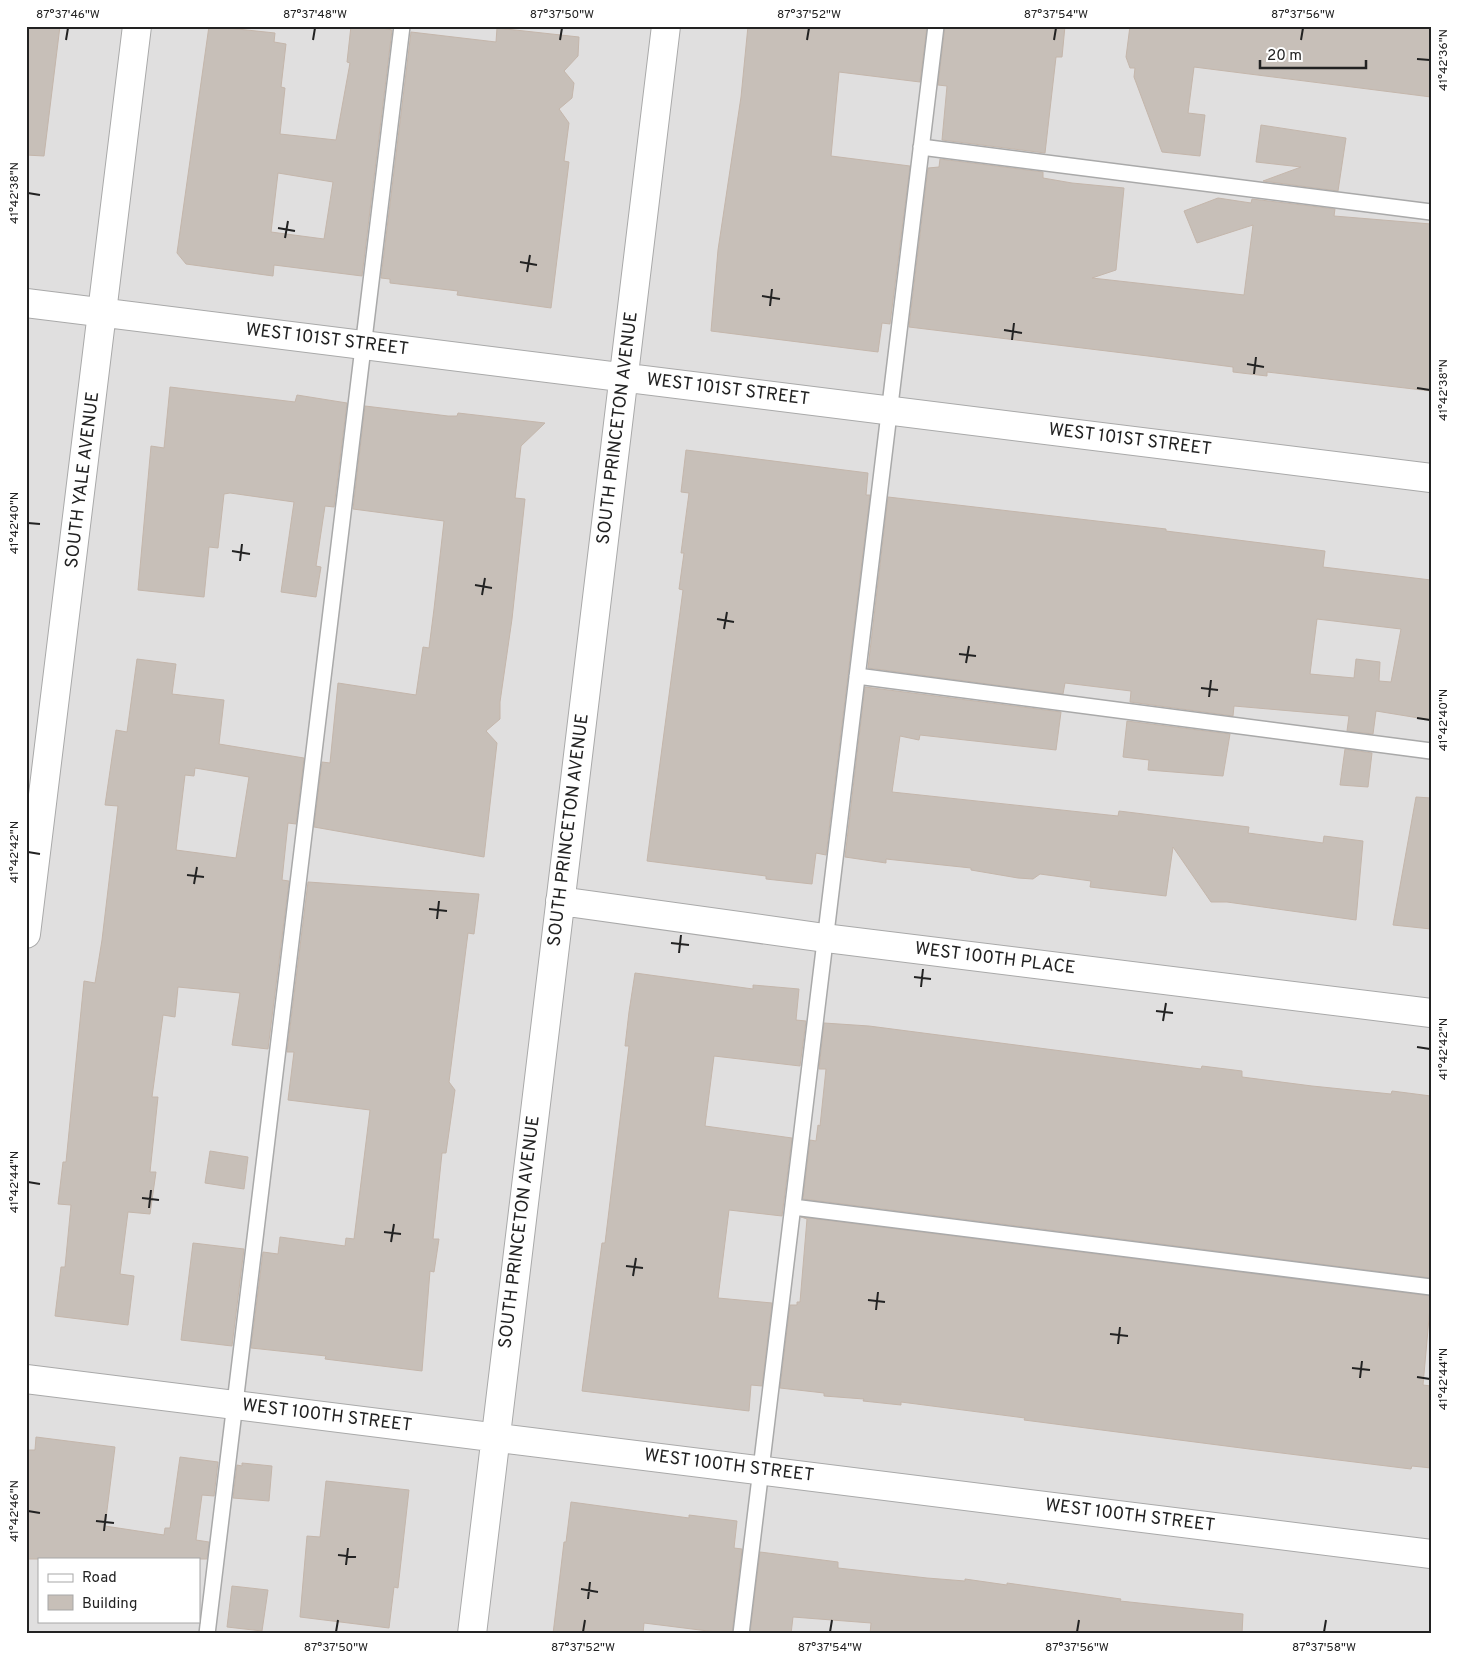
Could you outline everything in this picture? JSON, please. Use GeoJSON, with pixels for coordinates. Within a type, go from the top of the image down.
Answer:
{"type":"FeatureCollection","features":[{"type":"Feature","properties":{"kind":"street","name":"SOUTH YALE AVENUE"},"geometry":{"type":"LineString","coordinates":[[26,934],[137,26]]}},
{"type":"Feature","properties":{"kind":"street","name":"SOUTH PRINCETON AVENUE"},"geometry":{"type":"LineString","coordinates":[[472,1634],[666,26]]}},
{"type":"Feature","properties":{"kind":"street","name":"WEST 101ST STREET"},"geometry":{"type":"LineString","coordinates":[[26,303],[1431,478]]}},
{"type":"Feature","properties":{"kind":"street","name":"WEST 100TH PLACE"},"geometry":{"type":"LineString","coordinates":[[560,901],[825,938],[1431,1013]]}},
{"type":"Feature","properties":{"kind":"street","name":"WEST 100TH STREET"},"geometry":{"type":"LineString","coordinates":[[26,1379],[1431,1554]]}},
{"type":"Feature","properties":{"kind":"lane"},"geometry":{"type":"LineString","coordinates":[[207,1634],[402,26]]}},
{"type":"Feature","properties":{"kind":"lane"},"geometry":{"type":"LineString","coordinates":[[741,1634],[936,26]]}},
{"type":"Feature","properties":{"kind":"lane"},"geometry":{"type":"LineString","coordinates":[[921,148],[1431,212]]}},
{"type":"Feature","properties":{"kind":"lane"},"geometry":{"type":"LineString","coordinates":[[857,676],[1431,752]]}},
{"type":"Feature","properties":{"kind":"lane"},"geometry":{"type":"LineString","coordinates":[[793,1207],[1431,1287]]}},
{"type":"Feature","properties":{"kind":"shaded area"},"geometry":{"type":"Polygon","coordinates":[[[26,26],[1431,26],[1431,1634],[26,1634],[26,26]]]}},
{"type":"Feature","properties":{"kind":"building"},"geometry":{"type":"Polygon","coordinates":[[[26,26],[60,26],[44,156],[26,155],[26,26]]]}},
{"type":"Feature","properties":{"kind":"building"},"geometry":{"type":"Polygon","coordinates":[[[209,26],[275,33],[274,42],[286,44],[281,87],[285,88],[280,134],[336,140],[350,63],[347,62],[351,26],[382,26],[382,28],[392,30],[362,276],[274,265],[273,276],[186,264],[177,253],[209,26]],[[278,173],[271,232],[324,239],[333,182],[278,173]]]}},
{"type":"Feature","properties":{"kind":"building"},"geometry":{"type":"Polygon","coordinates":[[[748,26],[927,26],[920,82],[839,72],[831,156],[910,166],[890,324],[882,323],[878,352],[711,331],[718,250],[741,97],[748,26]]]}},
{"type":"Feature","properties":{"kind":"building"},"geometry":{"type":"Polygon","coordinates":[[[945,26],[1065,26],[1062,57],[1056,57],[1045,153],[942,140],[947,86],[938,85],[945,26]]]}},
{"type":"Feature","properties":{"kind":"building"},"geometry":{"type":"Polygon","coordinates":[[[1130,26],[1431,26],[1431,97],[1194,67],[1188,113],[1205,115],[1200,156],[1162,152],[1134,77],[1135,68],[1130,68],[1126,57],[1130,26]]]}},
{"type":"Feature","properties":{"kind":"building"},"geometry":{"type":"Polygon","coordinates":[[[497,28],[579,37],[578,56],[564,71],[574,83],[572,98],[559,109],[569,123],[564,161],[569,162],[551,308],[457,295],[458,291],[390,283],[390,279],[381,278],[411,32],[496,42],[497,28]]]}},
{"type":"Feature","properties":{"kind":"building"},"geometry":{"type":"Polygon","coordinates":[[[1261,125],[1346,138],[1338,191],[1263,181],[1301,167],[1256,162],[1261,125]]]}},
{"type":"Feature","properties":{"kind":"building"},"geometry":{"type":"Polygon","coordinates":[[[940,159],[1043,172],[1043,178],[1124,188],[1116,270],[1092,278],[1244,295],[1253,225],[1197,243],[1184,211],[1218,198],[1251,203],[1252,199],[1335,209],[1334,216],[1431,224],[1431,391],[1267,372],[1267,376],[1233,372],[1233,367],[909,327],[928,168],[939,167],[940,159]]]}},
{"type":"Feature","properties":{"kind":"building"},"geometry":{"type":"Polygon","coordinates":[[[170,387],[295,402],[297,395],[347,403],[334,507],[325,506],[316,566],[321,567],[316,597],[281,592],[294,502],[230,493],[224,494],[218,548],[209,547],[204,597],[138,590],[151,446],[164,448],[170,387]]]}},
{"type":"Feature","properties":{"kind":"building"},"geometry":{"type":"Polygon","coordinates":[[[365,406],[448,416],[457,416],[458,413],[545,423],[521,446],[515,498],[525,499],[512,619],[500,702],[500,719],[486,731],[497,743],[484,857],[314,827],[322,762],[330,763],[338,683],[416,695],[423,647],[429,648],[434,609],[444,521],[353,509],[365,406]]]}},
{"type":"Feature","properties":{"kind":"building"},"geometry":{"type":"Polygon","coordinates":[[[686,450],[868,473],[866,495],[870,495],[826,855],[816,853],[812,884],[766,879],[766,876],[647,861],[683,590],[679,589],[684,553],[681,553],[689,493],[681,492],[686,450]]]}},
{"type":"Feature","properties":{"kind":"building"},"geometry":{"type":"Polygon","coordinates":[[[888,497],[1166,529],[1166,531],[1325,551],[1323,567],[1431,580],[1431,720],[1376,711],[1373,734],[1347,731],[1349,716],[1234,706],[1233,716],[1130,702],[1131,691],[1065,683],[1063,694],[868,668],[888,497]],[[1317,619],[1310,674],[1354,678],[1356,659],[1380,662],[1379,681],[1391,682],[1401,629],[1317,619]]]}},
{"type":"Feature","properties":{"kind":"building"},"geometry":{"type":"Polygon","coordinates":[[[137,659],[176,664],[172,694],[224,700],[219,744],[304,758],[296,824],[288,823],[282,880],[289,881],[268,1049],[232,1045],[240,993],[178,987],[175,1017],[163,1015],[152,1097],[158,1097],[150,1172],[156,1172],[150,1214],[128,1212],[120,1274],[134,1276],[128,1325],[55,1316],[61,1267],[65,1267],[71,1205],[58,1204],[63,1162],[66,1162],[84,981],[95,983],[118,806],[105,805],[116,730],[127,732],[137,659]],[[195,768],[194,776],[185,775],[176,850],[236,858],[249,777],[195,768]]]}},
{"type":"Feature","properties":{"kind":"building"},"geometry":{"type":"Polygon","coordinates":[[[865,687],[1061,712],[1056,750],[920,735],[919,740],[900,736],[892,792],[1118,816],[1119,811],[1249,827],[1248,833],[1323,843],[1324,836],[1363,841],[1356,920],[1227,902],[1211,902],[1173,847],[1166,896],[1090,887],[1091,881],[1040,874],[1033,879],[1018,878],[971,870],[971,868],[886,859],[886,863],[845,857],[865,687]]]}},
{"type":"Feature","properties":{"kind":"building"},"geometry":{"type":"Polygon","coordinates":[[[1127,721],[1230,734],[1223,776],[1148,770],[1149,760],[1123,757],[1127,721]]]}},
{"type":"Feature","properties":{"kind":"building"},"geometry":{"type":"Polygon","coordinates":[[[1345,749],[1372,753],[1368,787],[1340,785],[1345,749]]]}},
{"type":"Feature","properties":{"kind":"building"},"geometry":{"type":"Polygon","coordinates":[[[1416,797],[1431,798],[1431,929],[1393,925],[1416,797]]]}},
{"type":"Feature","properties":{"kind":"building"},"geometry":{"type":"Polygon","coordinates":[[[308,882],[479,894],[474,934],[468,933],[449,1082],[455,1090],[446,1153],[442,1153],[433,1239],[439,1239],[434,1272],[430,1271],[422,1371],[325,1359],[326,1356],[251,1348],[263,1252],[278,1254],[280,1237],[345,1246],[346,1238],[354,1239],[370,1110],[288,1100],[294,1052],[287,1052],[308,882]]]}},
{"type":"Feature","properties":{"kind":"building"},"geometry":{"type":"Polygon","coordinates":[[[635,973],[753,989],[753,985],[799,989],[796,1020],[806,1021],[800,1066],[714,1056],[705,1126],[792,1138],[782,1216],[729,1210],[718,1298],[772,1303],[762,1386],[751,1385],[749,1411],[582,1391],[602,1243],[605,1243],[629,1046],[625,1046],[635,973]]]}},
{"type":"Feature","properties":{"kind":"building"},"geometry":{"type":"Polygon","coordinates":[[[824,1023],[869,1026],[1201,1069],[1202,1066],[1242,1071],[1242,1077],[1312,1086],[1391,1094],[1392,1091],[1431,1096],[1431,1278],[803,1199],[810,1140],[816,1141],[818,1125],[820,1126],[826,1069],[819,1069],[824,1023]]]}},
{"type":"Feature","properties":{"kind":"building"},"geometry":{"type":"Polygon","coordinates":[[[210,1151],[248,1157],[244,1189],[205,1183],[210,1151]]]}},
{"type":"Feature","properties":{"kind":"building"},"geometry":{"type":"Polygon","coordinates":[[[801,1217],[1431,1296],[1423,1385],[1431,1386],[1431,1468],[1412,1466],[1411,1469],[1024,1420],[1025,1418],[901,1402],[901,1405],[863,1401],[864,1399],[824,1396],[824,1393],[780,1388],[790,1305],[797,1305],[797,1302],[800,1302],[807,1219],[801,1217]]]}},
{"type":"Feature","properties":{"kind":"building"},"geometry":{"type":"Polygon","coordinates":[[[193,1243],[244,1249],[232,1346],[181,1340],[193,1243]]]}},
{"type":"Feature","properties":{"kind":"building"},"geometry":{"type":"Polygon","coordinates":[[[36,1437],[115,1447],[105,1526],[164,1535],[165,1528],[170,1528],[180,1457],[218,1462],[214,1496],[202,1495],[196,1540],[209,1542],[207,1559],[26,1559],[26,1450],[35,1450],[36,1437]]]}},
{"type":"Feature","properties":{"kind":"building"},"geometry":{"type":"Polygon","coordinates":[[[242,1463],[272,1466],[269,1501],[233,1498],[237,1465],[242,1466],[242,1463]]]}},
{"type":"Feature","properties":{"kind":"building"},"geometry":{"type":"Polygon","coordinates":[[[326,1481],[409,1490],[398,1588],[394,1587],[389,1628],[300,1617],[307,1536],[320,1537],[326,1481]]]}},
{"type":"Feature","properties":{"kind":"building"},"geometry":{"type":"Polygon","coordinates":[[[571,1502],[689,1518],[689,1515],[737,1521],[734,1548],[742,1549],[732,1634],[644,1623],[643,1634],[553,1634],[564,1542],[566,1542],[571,1502]]]}},
{"type":"Feature","properties":{"kind":"building"},"geometry":{"type":"Polygon","coordinates":[[[760,1552],[838,1562],[838,1568],[927,1578],[965,1581],[965,1579],[1007,1585],[1007,1583],[1121,1599],[1120,1601],[1243,1614],[1242,1634],[870,1634],[871,1623],[793,1617],[791,1634],[750,1634],[760,1552]]]}},
{"type":"Feature","properties":{"kind":"building"},"geometry":{"type":"Polygon","coordinates":[[[232,1586],[268,1590],[262,1631],[227,1627],[232,1586]]]}}]}
